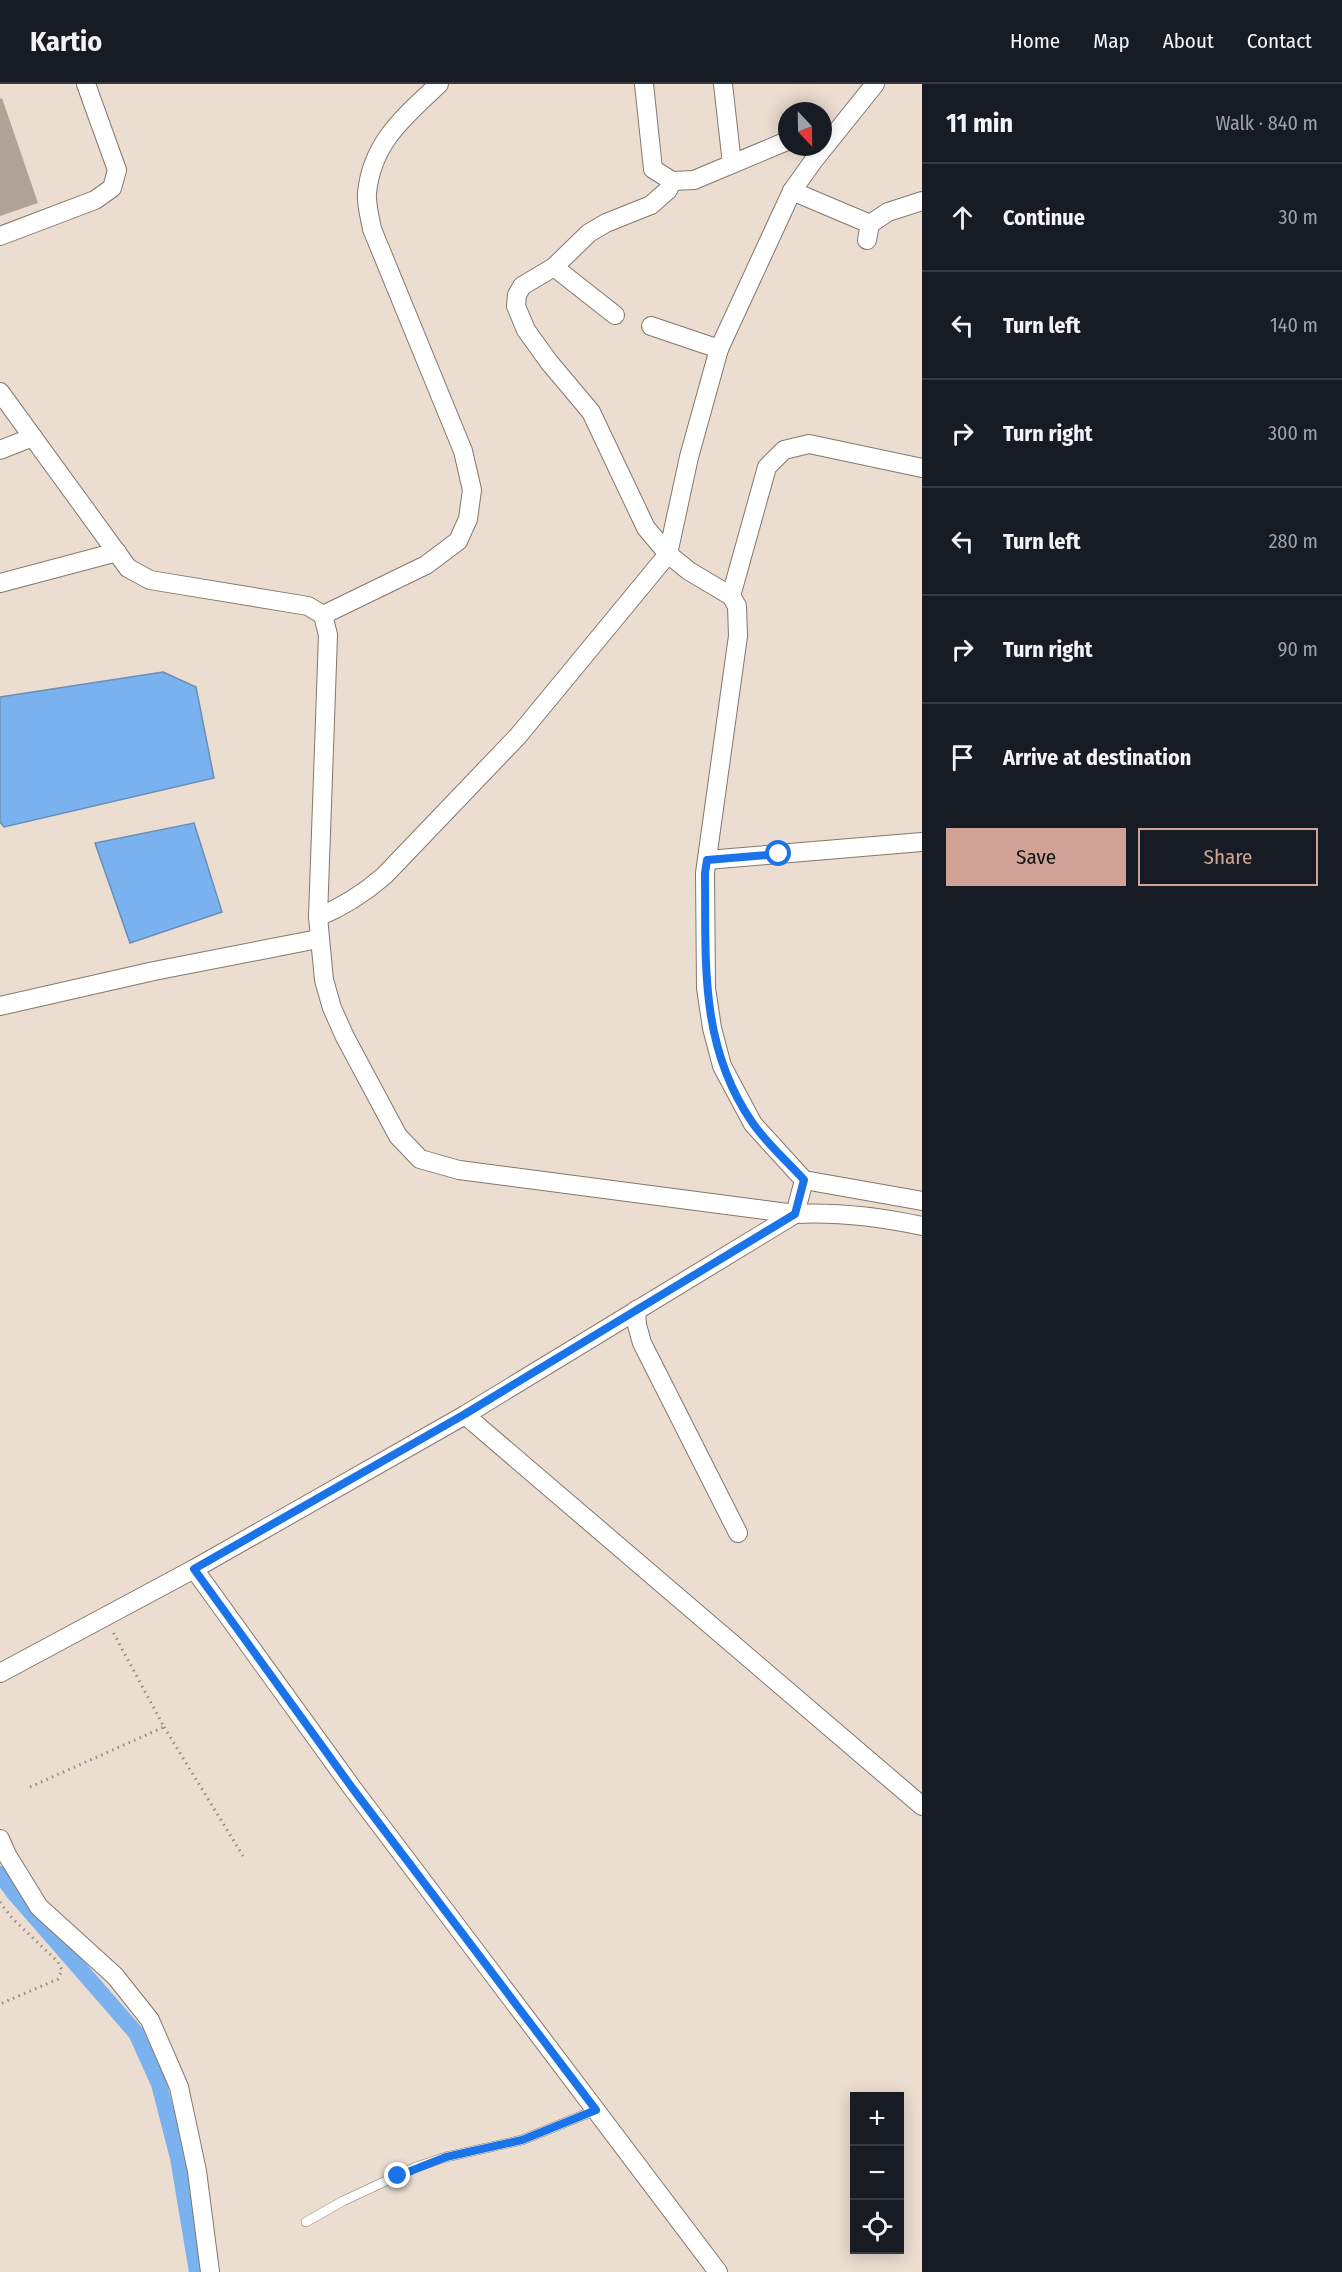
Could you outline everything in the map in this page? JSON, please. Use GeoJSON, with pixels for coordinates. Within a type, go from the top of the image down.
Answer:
{"type":"FeatureCollection","features":[{"type":"Feature","properties":{"kind":"street"},"geometry":{"type":"LineString","coordinates":[[0,236],[95,200],[112,188],[117,170],[86,84]]}},
{"type":"Feature","properties":{"kind":"street"},"geometry":{"type":"LineString","coordinates":[[323,615],[426,565],[458,541],[468,519],[471,490],[463,451],[372,229],[367,194],[376,157],[396,124],[439,84]]}},
{"type":"Feature","properties":{"kind":"street"},"geometry":{"type":"LineString","coordinates":[[644,84],[653,169],[672,181],[694,180],[778,145]]}},
{"type":"Feature","properties":{"kind":"street"},"geometry":{"type":"LineString","coordinates":[[723,84],[732,164]]}},
{"type":"Feature","properties":{"kind":"street"},"geometry":{"type":"LineString","coordinates":[[832,131],[875,84]]}},
{"type":"Feature","properties":{"kind":"street"},"geometry":{"type":"LineString","coordinates":[[318,917],[350,903],[384,876],[518,736],[668,554],[689,457],[719,349],[792,191],[816,156]]}},
{"type":"Feature","properties":{"kind":"street"},"geometry":{"type":"LineString","coordinates":[[672,181],[668,190],[651,205],[606,223],[589,233],[554,267],[522,286],[517,295],[516,306],[526,330],[549,362],[591,412],[646,528],[668,554],[689,571],[730,596],[737,606],[738,636],[705,873],[706,988],[712,1028],[722,1066],[753,1124],[804,1180],[922,1201]]}},
{"type":"Feature","properties":{"kind":"street"},"geometry":{"type":"LineString","coordinates":[[792,191],[868,232],[888,212],[922,201]]}},
{"type":"Feature","properties":{"kind":"street"},"geometry":{"type":"LineString","coordinates":[[554,267],[615,315]]}},
{"type":"Feature","properties":{"kind":"street"},"geometry":{"type":"LineString","coordinates":[[651,326],[719,349]]}},
{"type":"Feature","properties":{"kind":"street"},"geometry":{"type":"LineString","coordinates":[[0,392],[128,568],[150,580],[308,606],[323,615],[328,635],[318,939],[324,980],[332,1008],[345,1037],[398,1136],[420,1159],[459,1170],[795,1214],[830,1213],[889,1219],[922,1226]]}},
{"type":"Feature","properties":{"kind":"street"},"geometry":{"type":"LineString","coordinates":[[0,450],[33,437]]}},
{"type":"Feature","properties":{"kind":"street"},"geometry":{"type":"LineString","coordinates":[[730,596],[767,467],[784,450],[809,444],[922,468]]}},
{"type":"Feature","properties":{"kind":"street"},"geometry":{"type":"LineString","coordinates":[[0,583],[117,552]]}},
{"type":"Feature","properties":{"kind":"street"},"geometry":{"type":"LineString","coordinates":[[707,860],[922,842]]}},
{"type":"Feature","properties":{"kind":"street"},"geometry":{"type":"LineString","coordinates":[[0,1006],[154,971],[318,939]]}},
{"type":"Feature","properties":{"kind":"street"},"geometry":{"type":"LineString","coordinates":[[0,1673],[194,1569],[465,1414],[795,1214],[804,1180]]}},
{"type":"Feature","properties":{"kind":"street"},"geometry":{"type":"LineString","coordinates":[[636,1310],[642,1343],[738,1533]]}},
{"type":"Feature","properties":{"kind":"street"},"geometry":{"type":"LineString","coordinates":[[465,1414],[922,1806]]}},
{"type":"Feature","properties":{"kind":"street"},"geometry":{"type":"LineString","coordinates":[[194,1569],[353,1789],[718,2272]]}},
{"type":"Feature","properties":{"kind":"street"},"geometry":{"type":"LineString","coordinates":[[0,1839],[7,1855],[39,1907],[116,1976],[150,2020],[179,2087],[198,2171],[210,2272]]}},
{"type":"Feature","properties":{"kind":"lane"},"geometry":{"type":"LineString","coordinates":[[306,2222],[343,2201],[417,2167],[446,2157],[522,2140],[596,2110]]}},
{"type":"Feature","properties":{"kind":"path"},"geometry":{"type":"LineString","coordinates":[[105,1617],[164,1727],[243,1856]]}},
{"type":"Feature","properties":{"kind":"path"},"geometry":{"type":"LineString","coordinates":[[30,1787],[164,1727]]}},
{"type":"Feature","properties":{"kind":"path"},"geometry":{"type":"LineString","coordinates":[[0,1902],[12,1918],[58,1962],[62,1970],[58,1979],[0,2004]]}},
{"type":"Feature","properties":{"kind":"water"},"geometry":{"type":"Polygon","coordinates":[[[163,672],[196,687],[214,778],[4,827],[0,822],[0,697],[163,672]]]}},
{"type":"Feature","properties":{"kind":"water"},"geometry":{"type":"Polygon","coordinates":[[[194,823],[222,912],[130,943],[95,843],[194,823]]]}},
{"type":"Feature","properties":{"kind":"building"},"geometry":{"type":"Polygon","coordinates":[[[2,98],[38,203],[0,216],[0,99],[2,98]]]}},
{"type":"Feature","properties":{"kind":"waterway"},"geometry":{"type":"LineString","coordinates":[[0,1874],[136,2033],[159,2084],[178,2158],[197,2272]]}},
{"type":"Feature","properties":{"kind":"route"},"geometry":{"type":"LineString","coordinates":[[398,2176],[446,2157],[522,2140],[596,2110],[353,1789],[194,1569],[465,1414],[795,1214],[804,1180],[753,1124],[738,1099],[722,1066],[712,1028],[706,988],[705,873],[707,860],[779,854]]}}]}
